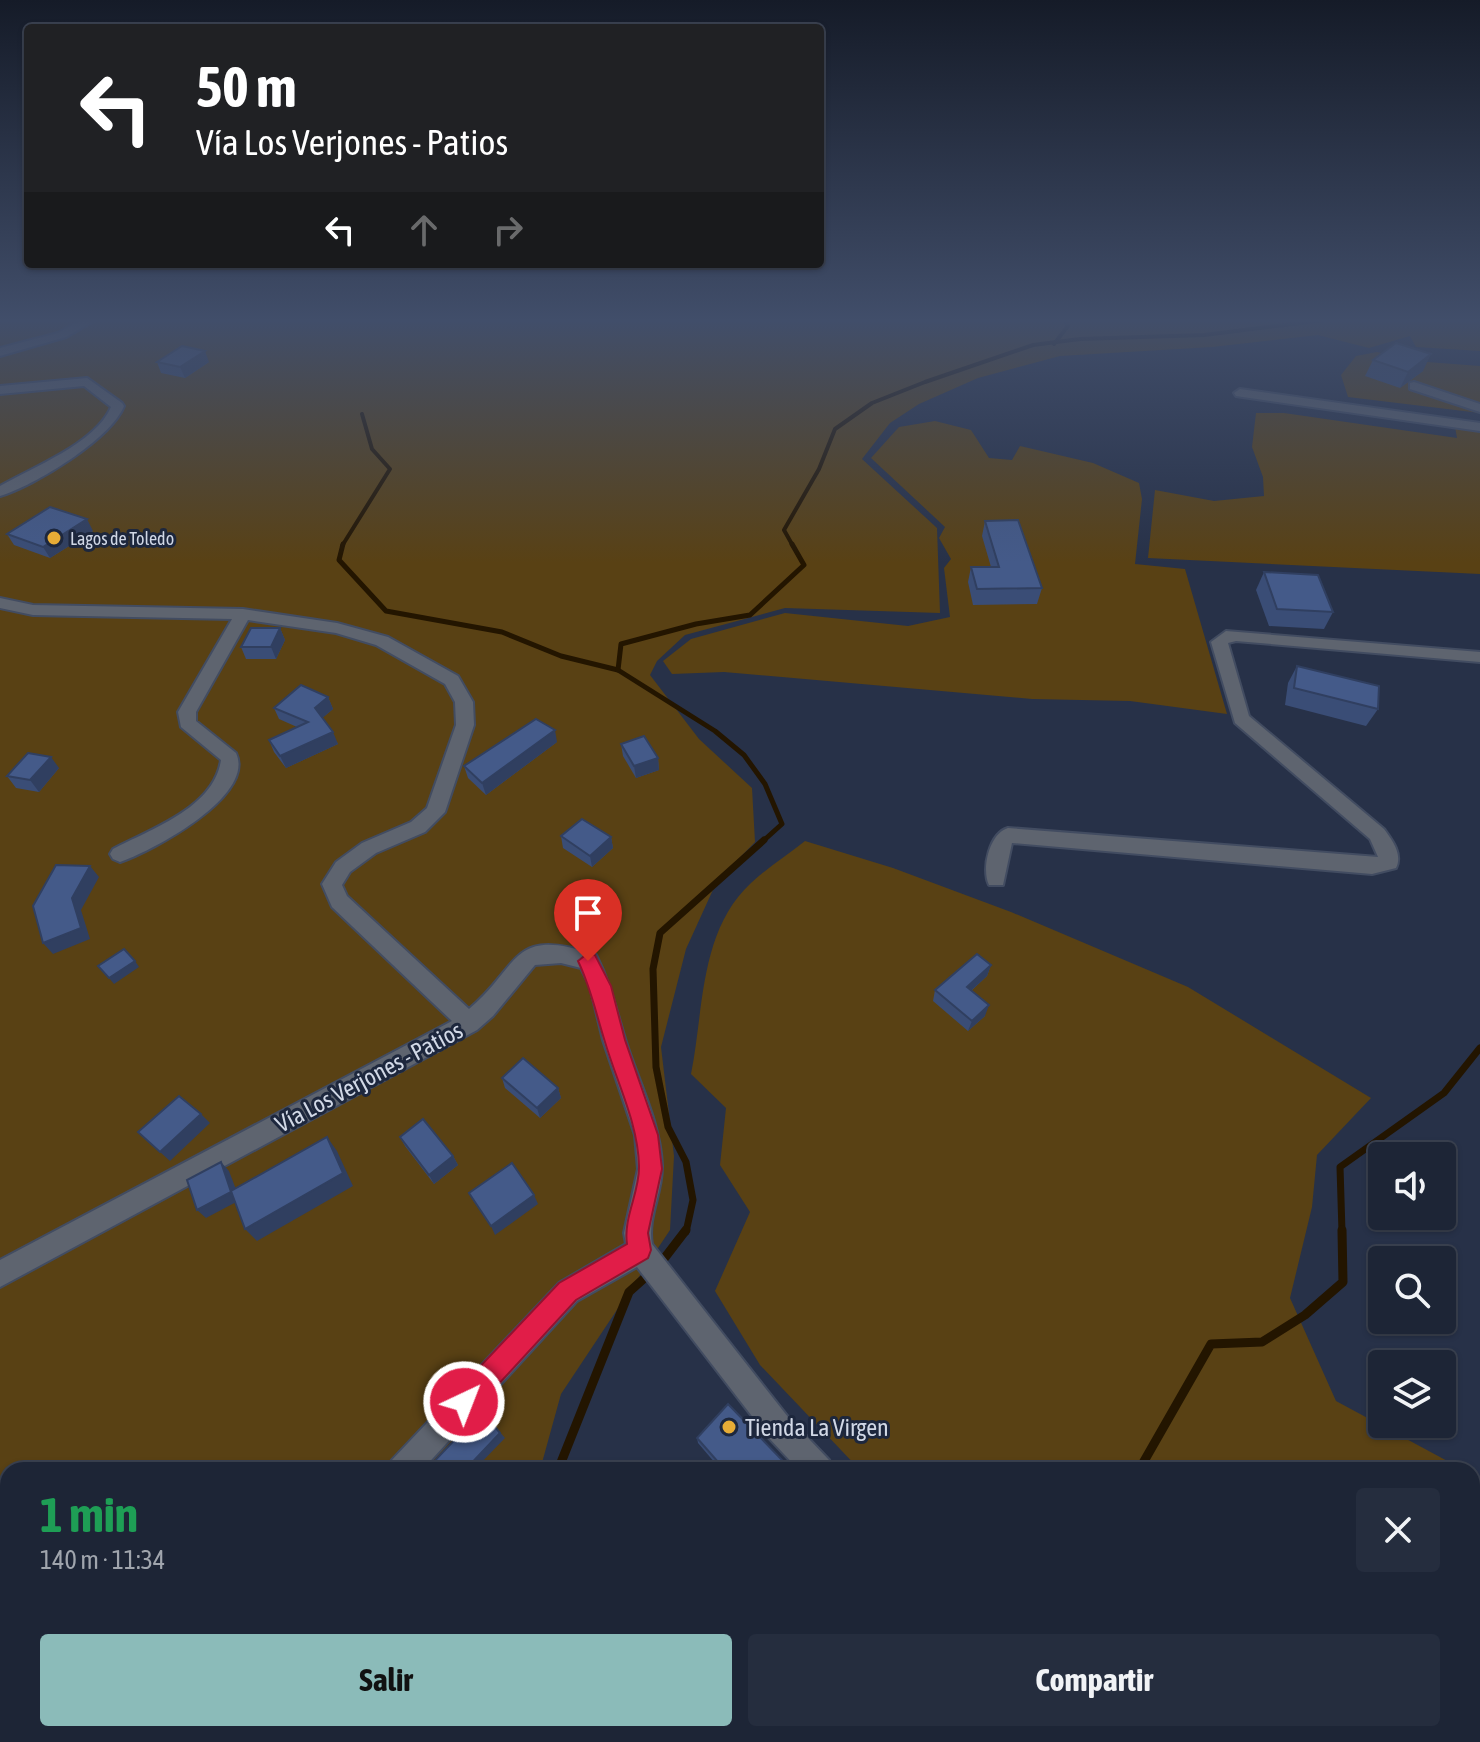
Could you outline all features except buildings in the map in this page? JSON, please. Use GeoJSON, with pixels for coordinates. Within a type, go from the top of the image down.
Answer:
{"type":"FeatureCollection","features":[{"type":"Feature","properties":{"kind":"street"},"geometry":{"type":"LineString","coordinates":[[0,492],[97,436],[117,416],[118,406],[111,400]]}},
{"type":"Feature","properties":{"kind":"street"},"geometry":{"type":"LineString","coordinates":[[1291,400],[1480,427]]}},
{"type":"Feature","properties":{"kind":"street"},"geometry":{"type":"LineString","coordinates":[[1457,400],[1480,408]]}},
{"type":"Feature","properties":{"kind":"street"},"geometry":{"type":"LineString","coordinates":[[0,603],[33,610],[243,614],[337,628],[382,641],[452,680],[464,702],[465,725],[435,812],[418,827],[369,848],[343,867],[332,884],[339,901],[469,1023]]}},
{"type":"Feature","properties":{"kind":"street"},"geometry":{"type":"LineString","coordinates":[[120,854],[196,812],[226,779],[230,758],[187,723],[187,712],[243,614]]}},
{"type":"Feature","properties":{"kind":"street"},"geometry":{"type":"LineString","coordinates":[[996,879],[1001,842],[1008,835],[1372,866],[1389,863],[1386,846],[1377,834],[1241,719],[1219,642],[1226,636],[1236,636],[1480,657]]}},
{"type":"Feature","properties":{"kind":"street","name":"Vía Los Verjones - Patios"},"geometry":{"type":"LineString","coordinates":[[0,1274],[469,1023],[483,1013],[517,966],[537,954],[558,951],[588,961],[601,986],[614,1040],[647,1135],[650,1169],[637,1233],[642,1255]]}},
{"type":"Feature","properties":{"kind":"street"},"geometry":{"type":"LineString","coordinates":[[409,1462],[568,1292],[642,1255],[778,1427],[811,1462]]}},
{"type":"Feature","properties":{"kind":"shaded area"},"geometry":{"type":"Polygon","coordinates":[[[0,400],[927,400],[890,423],[862,459],[937,528],[940,613],[785,608],[685,635],[657,661],[650,675],[699,739],[752,788],[755,842],[717,881],[686,949],[661,1047],[674,1156],[670,1230],[561,1394],[542,1462],[0,1462],[0,400]]]}},
{"type":"Feature","properties":{"kind":"shaded area"},"geometry":{"type":"Polygon","coordinates":[[[1375,400],[1480,400],[1480,413],[1375,400]]]}},
{"type":"Feature","properties":{"kind":"shaded area"},"geometry":{"type":"Polygon","coordinates":[[[1256,413],[1284,413],[1457,438],[1455,427],[1480,431],[1480,574],[1148,558],[1155,490],[1214,501],[1264,496],[1263,477],[1252,447],[1256,413]]]}},
{"type":"Feature","properties":{"kind":"shaded area"},"geometry":{"type":"Polygon","coordinates":[[[935,421],[971,430],[989,458],[1012,460],[1020,446],[1093,463],[1139,483],[1142,499],[1135,564],[1185,569],[1227,714],[1130,701],[1032,699],[724,672],[672,674],[663,661],[691,639],[785,613],[908,626],[950,617],[944,568],[951,559],[939,538],[945,527],[871,458],[899,427],[935,421]]]}},
{"type":"Feature","properties":{"kind":"shaded area"},"geometry":{"type":"Polygon","coordinates":[[[805,841],[893,868],[1011,912],[1188,987],[1371,1098],[1317,1155],[1312,1207],[1290,1298],[1336,1401],[1368,1418],[1368,1438],[1405,1438],[1449,1462],[852,1462],[760,1365],[715,1291],[750,1212],[720,1165],[726,1108],[691,1074],[706,972],[713,948],[734,902],[751,883],[805,841]]]}},
{"type":"Feature","properties":{"kind":"waterway"},"geometry":{"type":"LineString","coordinates":[[793,546],[784,530],[819,469],[835,429],[879,400]]}},
{"type":"Feature","properties":{"kind":"waterway"},"geometry":{"type":"LineString","coordinates":[[343,545],[390,469],[372,449],[362,414]]}},
{"type":"Feature","properties":{"kind":"waterway"},"geometry":{"type":"LineString","coordinates":[[618,670],[621,644],[696,624],[750,615],[804,565],[792,544]]}},
{"type":"Feature","properties":{"kind":"waterway"},"geometry":{"type":"LineString","coordinates":[[343,545],[339,560],[386,611],[502,632],[561,656],[618,670]]}},
{"type":"Feature","properties":{"kind":"waterway"},"geometry":{"type":"LineString","coordinates":[[618,670],[715,731],[744,755],[765,784],[782,824],[762,842]]}},
{"type":"Feature","properties":{"kind":"waterway"},"geometry":{"type":"LineString","coordinates":[[686,1232],[693,1200],[686,1162],[668,1127],[656,1067],[653,969],[660,933],[764,840]]}},
{"type":"Feature","properties":{"kind":"waterway"},"geometry":{"type":"LineString","coordinates":[[1342,1232],[1340,1167],[1444,1093],[1480,1048]]}},
{"type":"Feature","properties":{"kind":"waterway"},"geometry":{"type":"LineString","coordinates":[[660,1264],[686,1230]]}},
{"type":"Feature","properties":{"kind":"waterway"},"geometry":{"type":"LineString","coordinates":[[1144,1462],[1211,1344],[1262,1342],[1305,1315],[1343,1282],[1342,1230]]}},
{"type":"Feature","properties":{"kind":"waterway"},"geometry":{"type":"LineString","coordinates":[[561,1462],[629,1292],[649,1274]]}},
{"type":"Feature","properties":{"kind":"place","name":"Lagos de Toledo"},"geometry":{"type":"Point","coordinates":[54,538]}},
{"type":"Feature","properties":{"kind":"place","name":"Tienda La Virgen"},"geometry":{"type":"Point","coordinates":[729,1427]}},
{"type":"Feature","properties":{"kind":"route"},"geometry":{"type":"LineString","coordinates":[[464,1402],[568,1292],[640,1250],[637,1233],[640,1213],[649,1190],[647,1135],[614,1040],[601,986],[588,961]]}}]}
